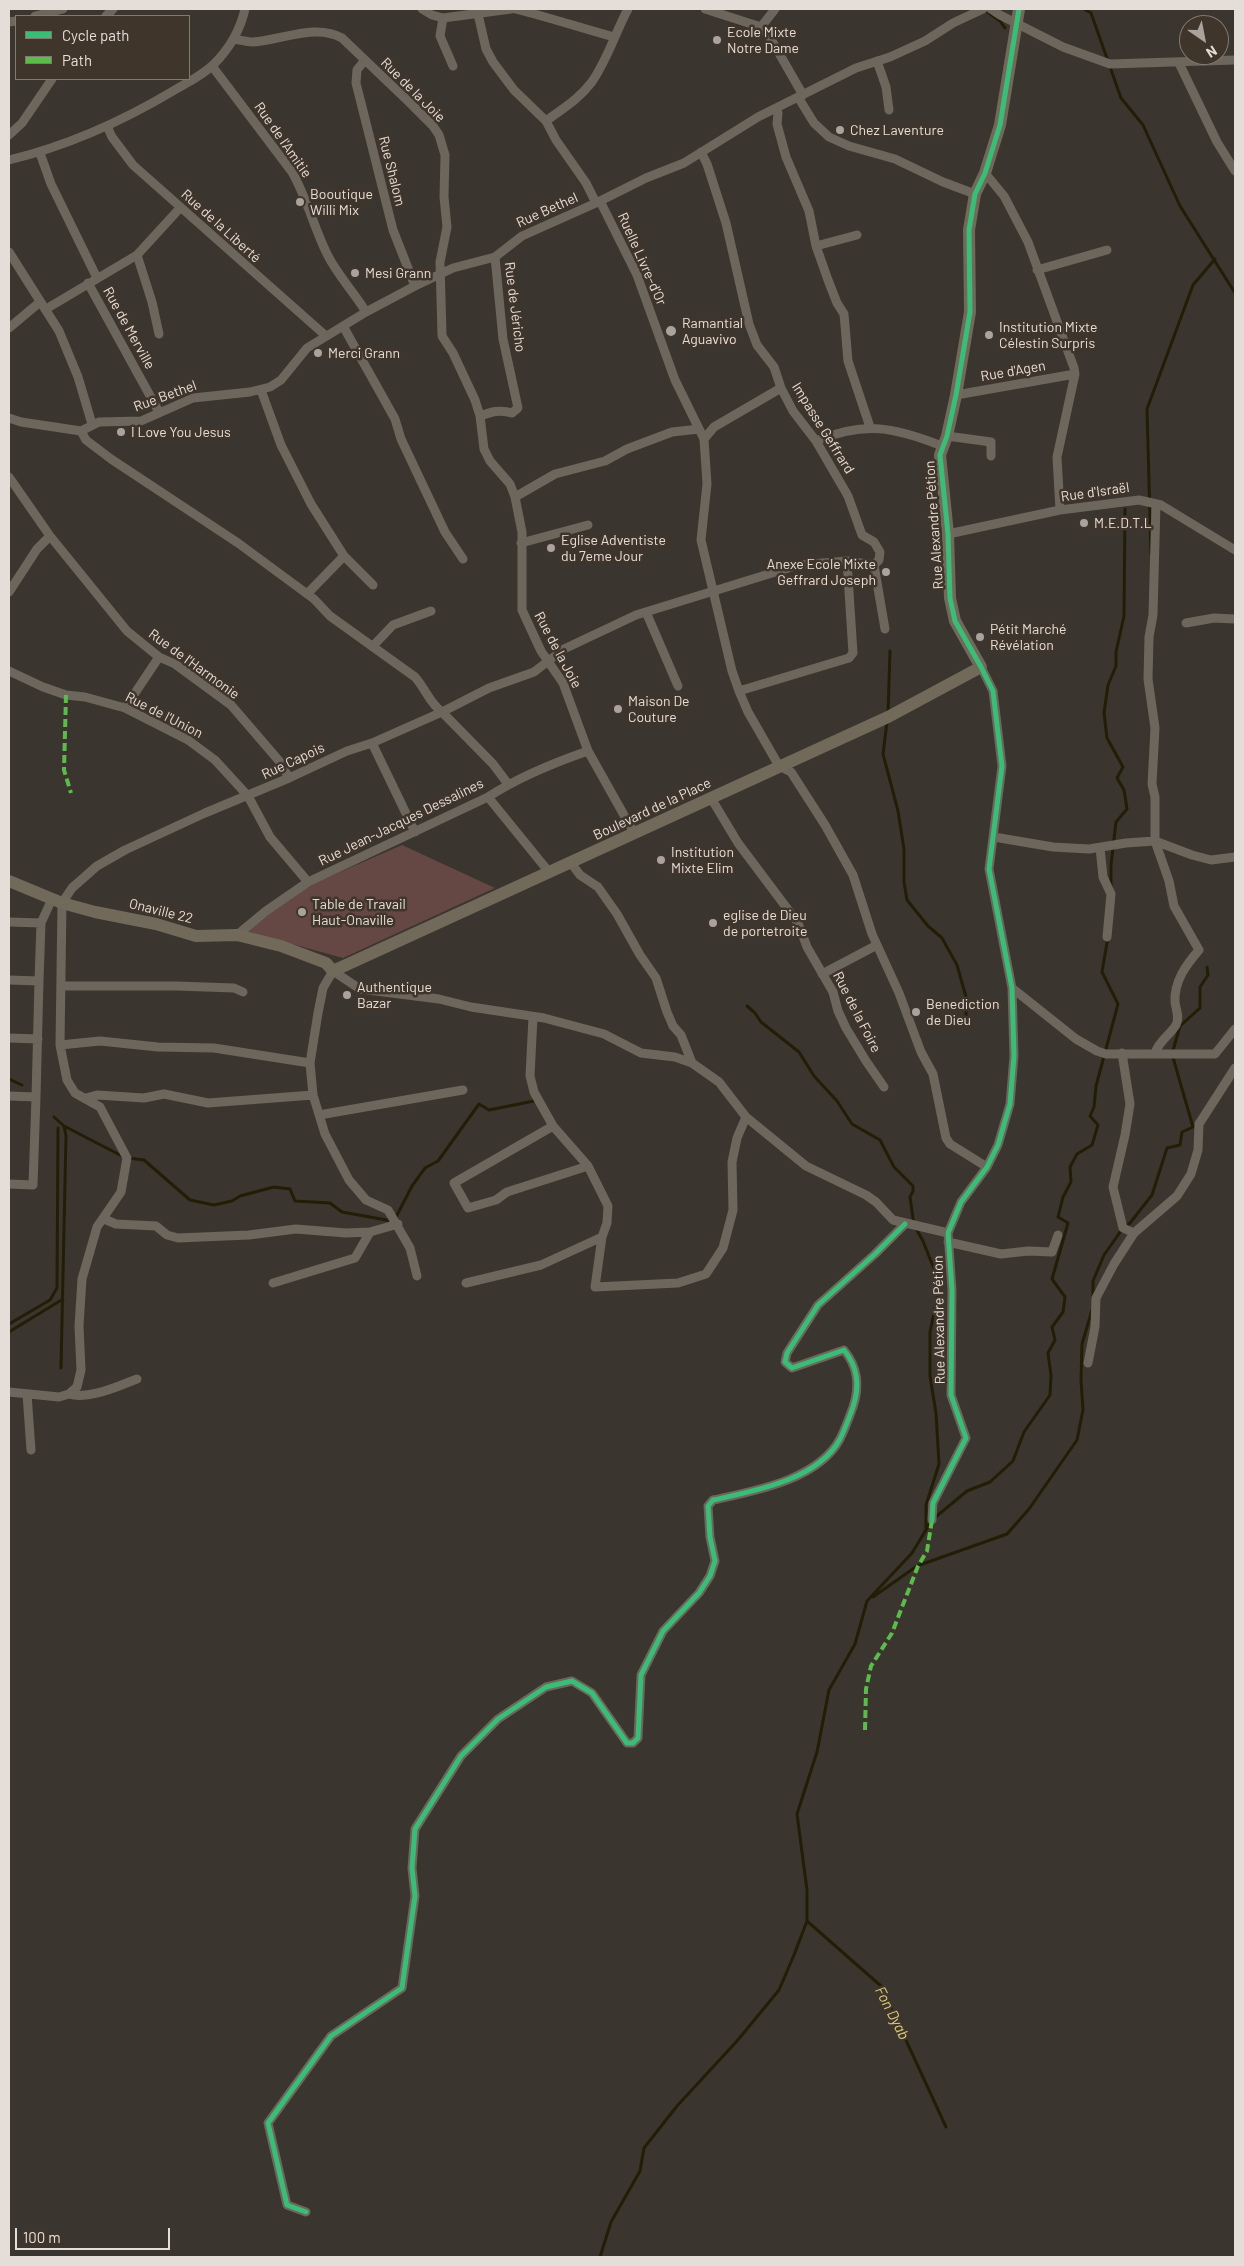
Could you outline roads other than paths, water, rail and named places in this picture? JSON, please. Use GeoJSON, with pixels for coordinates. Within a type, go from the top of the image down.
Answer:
{"type":"FeatureCollection","features":[{"type":"Feature","properties":{"kind":"street"},"geometry":{"type":"LineString","coordinates":[[39,15],[63,9]]}},
{"type":"Feature","properties":{"kind":"street"},"geometry":{"type":"LineString","coordinates":[[190,80],[212,66],[234,39],[245,9]]}},
{"type":"Feature","properties":{"kind":"street"},"geometry":{"type":"LineString","coordinates":[[422,9],[432,15],[478,14],[511,9]]}},
{"type":"Feature","properties":{"kind":"street"},"geometry":{"type":"LineString","coordinates":[[515,9],[536,16],[571,23],[614,37]]}},
{"type":"Feature","properties":{"kind":"street"},"geometry":{"type":"LineString","coordinates":[[546,121],[573,101],[591,83],[628,9]]}},
{"type":"Feature","properties":{"kind":"street"},"geometry":{"type":"LineString","coordinates":[[705,9],[761,27],[768,34],[780,51],[814,124],[829,137],[848,146],[895,159],[943,182],[975,194]]}},
{"type":"Feature","properties":{"kind":"street"},"geometry":{"type":"LineString","coordinates":[[761,27],[775,9]]}},
{"type":"Feature","properties":{"kind":"street","name":"Rue Bethel"},"geometry":{"type":"LineString","coordinates":[[80,431],[92,424],[108,421],[141,421],[193,398],[261,390],[281,380],[308,348],[366,312],[415,286],[453,268],[495,257],[522,236],[684,162],[776,108],[856,68],[925,42],[967,12],[983,9]]}},
{"type":"Feature","properties":{"kind":"street"},"geometry":{"type":"LineString","coordinates":[[991,9],[1063,47],[1110,64],[1179,63]]}},
{"type":"Feature","properties":{"kind":"street","name":"Rue Alexandre Pétion"},"geometry":{"type":"LineString","coordinates":[[932,1520],[933,1504],[966,1438],[951,1395],[952,1290],[948,1238],[961,1202],[987,1167],[998,1145],[1010,1104],[1014,1056],[1012,988],[989,869],[1002,766],[993,691],[955,621],[952,606],[948,534],[940,455],[956,395],[970,312],[969,230],[975,194],[985,173],[1000,125],[1020,9]]}},
{"type":"Feature","properties":{"kind":"street"},"geometry":{"type":"LineString","coordinates":[[448,14],[440,36],[453,66]]}},
{"type":"Feature","properties":{"kind":"street","name":"Ruelle Livre-d'Or"},"geometry":{"type":"LineString","coordinates":[[478,14],[486,49],[493,62],[514,90],[546,121],[556,140],[598,202],[637,275],[675,380],[704,439]]}},
{"type":"Feature","properties":{"kind":"street","name":"Rue de la Joie"},"geometry":{"type":"LineString","coordinates":[[234,39],[251,42],[315,32],[333,33],[342,38],[409,102],[433,126],[439,135],[445,163],[444,180],[447,227],[440,262],[442,336],[453,353],[475,400],[480,416],[484,449],[490,461],[510,484],[515,497],[522,532],[522,610],[548,662],[563,683],[588,751],[634,833]]}},
{"type":"Feature","properties":{"kind":"street","name":"Rue Shalom"},"geometry":{"type":"LineString","coordinates":[[364,61],[357,70],[356,83],[393,230],[415,286]]}},
{"type":"Feature","properties":{"kind":"street"},"geometry":{"type":"LineString","coordinates":[[877,61],[886,87],[889,110]]}},
{"type":"Feature","properties":{"kind":"street"},"geometry":{"type":"LineString","coordinates":[[1180,65],[1217,142],[1235,171]]}},
{"type":"Feature","properties":{"kind":"street","name":"Rue de l'Amitie"},"geometry":{"type":"LineString","coordinates":[[212,66],[296,179],[328,256],[340,277],[366,312]]}},
{"type":"Feature","properties":{"kind":"street"},"geometry":{"type":"LineString","coordinates":[[9,135],[22,123],[51,80]]}},
{"type":"Feature","properties":{"kind":"street"},"geometry":{"type":"LineString","coordinates":[[9,160],[40,153],[107,126],[157,100],[189,80]]}},
{"type":"Feature","properties":{"kind":"street"},"geometry":{"type":"LineString","coordinates":[[776,108],[778,113],[777,124],[786,157],[809,211],[816,246],[837,303],[844,314],[848,361],[870,427]]}},
{"type":"Feature","properties":{"kind":"street","name":"Rue de la Liberté"},"geometry":{"type":"LineString","coordinates":[[107,126],[112,138],[133,165],[326,336]]}},
{"type":"Feature","properties":{"kind":"street","name":"Impasse Geffrard"},"geometry":{"type":"LineString","coordinates":[[701,152],[707,164],[726,223],[750,324],[757,345],[774,367],[781,388],[793,411],[816,441],[848,496],[862,534],[874,542],[880,552],[878,560],[874,565],[885,629]]}},
{"type":"Feature","properties":{"kind":"street"},"geometry":{"type":"LineString","coordinates":[[40,153],[55,191],[97,278]]}},
{"type":"Feature","properties":{"kind":"street"},"geometry":{"type":"LineString","coordinates":[[985,173],[1004,196],[1028,242],[1075,374],[1057,457],[1060,510]]}},
{"type":"Feature","properties":{"kind":"street"},"geometry":{"type":"LineString","coordinates":[[9,328],[43,305],[88,283],[137,255],[180,208]]}},
{"type":"Feature","properties":{"kind":"street"},"geometry":{"type":"LineString","coordinates":[[816,246],[857,235]]}},
{"type":"Feature","properties":{"kind":"street"},"geometry":{"type":"LineString","coordinates":[[1037,270],[1107,250]]}},
{"type":"Feature","properties":{"kind":"street"},"geometry":{"type":"LineString","coordinates":[[9,252],[55,323],[72,360],[84,393],[92,424]]}},
{"type":"Feature","properties":{"kind":"street"},"geometry":{"type":"LineString","coordinates":[[137,255],[152,302],[159,334]]}},
{"type":"Feature","properties":{"kind":"street","name":"Rue de Jéricho"},"geometry":{"type":"LineString","coordinates":[[480,416],[492,411],[505,410],[512,413],[518,408],[503,339],[495,257]]}},
{"type":"Feature","properties":{"kind":"street","name":"Rue de Merville"},"geometry":{"type":"LineString","coordinates":[[88,283],[159,412]]}},
{"type":"Feature","properties":{"kind":"street"},"geometry":{"type":"LineString","coordinates":[[343,326],[395,419],[402,439],[445,532],[463,558]]}},
{"type":"Feature","properties":{"kind":"street","name":"Rue d'Agen"},"geometry":{"type":"LineString","coordinates":[[956,395],[1075,374]]}},
{"type":"Feature","properties":{"kind":"street"},"geometry":{"type":"LineString","coordinates":[[781,388],[714,426],[704,439],[707,484],[700,540],[739,692],[748,712],[779,766],[791,772],[826,825],[853,875],[877,945],[899,992],[921,1052],[933,1074],[946,1138],[950,1144],[987,1167]]}},
{"type":"Feature","properties":{"kind":"street"},"geometry":{"type":"LineString","coordinates":[[261,390],[282,445],[306,495],[344,556],[373,584]]}},
{"type":"Feature","properties":{"kind":"street"},"geometry":{"type":"LineString","coordinates":[[9,418],[21,422],[80,431],[86,440],[111,459],[193,512],[307,594],[330,616],[415,677],[434,707],[442,712],[493,764],[508,784]]}},
{"type":"Feature","properties":{"kind":"street"},"geometry":{"type":"LineString","coordinates":[[816,441],[846,431],[870,427],[945,441],[991,442],[991,456]]}},
{"type":"Feature","properties":{"kind":"street"},"geometry":{"type":"LineString","coordinates":[[515,497],[555,474],[606,461],[627,449],[672,432],[699,429]]}},
{"type":"Feature","properties":{"kind":"street","name":"Rue de l'Harmonie"},"geometry":{"type":"LineString","coordinates":[[9,477],[50,536],[127,631],[159,657],[175,664],[231,705],[280,762],[289,778]]}},
{"type":"Feature","properties":{"kind":"street","name":"Rue d'Israël"},"geometry":{"type":"LineString","coordinates":[[948,534],[1060,510],[1139,500],[1156,504],[1235,550]]}},
{"type":"Feature","properties":{"kind":"street"},"geometry":{"type":"LineString","coordinates":[[1155,1053],[1157,1046],[1176,1025],[1178,1018],[1176,991],[1181,975],[1199,950],[1174,906],[1169,881],[1155,841],[1155,797],[1152,784],[1155,728],[1148,672],[1149,637],[1153,616],[1156,504]]}},
{"type":"Feature","properties":{"kind":"street"},"geometry":{"type":"LineString","coordinates":[[521,543],[588,525]]}},
{"type":"Feature","properties":{"kind":"street"},"geometry":{"type":"LineString","coordinates":[[9,592],[32,556],[50,536]]}},
{"type":"Feature","properties":{"kind":"street"},"geometry":{"type":"LineString","coordinates":[[307,594],[344,556]]}},
{"type":"Feature","properties":{"kind":"street"},"geometry":{"type":"LineString","coordinates":[[739,692],[849,658],[853,653],[847,561]]}},
{"type":"Feature","properties":{"kind":"street","name":"Rue Capois"},"geometry":{"type":"LineString","coordinates":[[41,923],[57,901],[98,866],[125,850],[347,751],[372,743],[442,712],[488,688],[534,672],[564,649],[646,612],[713,593],[798,565],[847,561],[874,565]]}},
{"type":"Feature","properties":{"kind":"street"},"geometry":{"type":"LineString","coordinates":[[373,646],[393,625],[432,611]]}},
{"type":"Feature","properties":{"kind":"street"},"geometry":{"type":"LineString","coordinates":[[646,612],[678,686]]}},
{"type":"Feature","properties":{"kind":"street"},"geometry":{"type":"LineString","coordinates":[[1186,623],[1214,618],[1235,619]]}},
{"type":"Feature","properties":{"kind":"street"},"geometry":{"type":"LineString","coordinates":[[125,708],[159,657]]}},
{"type":"Feature","properties":{"kind":"street","name":"Boulevard de la Place"},"geometry":{"type":"LineString","coordinates":[[333,971],[888,717],[981,667]]}},
{"type":"Feature","properties":{"kind":"street","name":"Rue de l'Union"},"geometry":{"type":"LineString","coordinates":[[9,671],[43,687],[66,695],[85,697],[125,708],[188,740],[215,760],[248,796],[270,836],[308,882]]}},
{"type":"Feature","properties":{"kind":"street"},"geometry":{"type":"LineString","coordinates":[[372,743],[415,832]]}},
{"type":"Feature","properties":{"kind":"street","name":"Rue Jean-Jacques Dessalines"},"geometry":{"type":"LineString","coordinates":[[237,935],[308,882],[488,797],[508,784],[554,763],[588,751]]}},
{"type":"Feature","properties":{"kind":"street"},"geometry":{"type":"LineString","coordinates":[[488,797],[550,872]]}},
{"type":"Feature","properties":{"kind":"street","name":"Rue de la Foire"},"geometry":{"type":"LineString","coordinates":[[711,798],[738,843],[798,922],[807,947],[833,992],[838,1011],[846,1028],[884,1087]]}},
{"type":"Feature","properties":{"kind":"street"},"geometry":{"type":"LineString","coordinates":[[994,837],[1053,847],[1089,850],[1126,843],[1155,841],[1184,853],[1211,860],[1235,857]]}},
{"type":"Feature","properties":{"kind":"street"},"geometry":{"type":"LineString","coordinates":[[1100,848],[1103,877],[1111,894],[1107,937]]}},
{"type":"Feature","properties":{"kind":"street"},"geometry":{"type":"LineString","coordinates":[[571,863],[580,875],[598,886],[656,978],[673,1026],[681,1035],[692,1063]]}},
{"type":"Feature","properties":{"kind":"street","name":"Onaville 22"},"geometry":{"type":"LineString","coordinates":[[9,881],[57,901],[95,912],[156,924],[196,936],[237,935],[282,946],[326,963],[333,971]]}},
{"type":"Feature","properties":{"kind":"street"},"geometry":{"type":"LineString","coordinates":[[9,1392],[59,1397],[69,1394],[77,1387],[81,1370],[82,1279],[97,1227],[121,1192],[127,1158],[100,1107],[75,1093],[67,1080],[60,1045],[61,986],[57,901]]}},
{"type":"Feature","properties":{"kind":"street"},"geometry":{"type":"LineString","coordinates":[[9,922],[41,923],[32,1185],[9,1184]]}},
{"type":"Feature","properties":{"kind":"street"},"geometry":{"type":"LineString","coordinates":[[822,974],[877,945]]}},
{"type":"Feature","properties":{"kind":"street"},"geometry":{"type":"LineString","coordinates":[[417,1276],[410,1248],[398,1224],[388,1210],[366,1200],[349,1180],[325,1134],[313,1095],[310,1063],[323,988],[333,971],[360,989],[439,999],[471,1007],[492,1008],[544,1018],[604,1034],[641,1053],[675,1058],[692,1063],[719,1082],[746,1117],[806,1166],[866,1195],[876,1202],[893,1220],[1001,1254],[1028,1251],[1052,1252],[1058,1235]]}},
{"type":"Feature","properties":{"kind":"street"},"geometry":{"type":"LineString","coordinates":[[9,980],[39,980]]}},
{"type":"Feature","properties":{"kind":"street"},"geometry":{"type":"LineString","coordinates":[[61,986],[177,986],[234,988],[243,992]]}},
{"type":"Feature","properties":{"kind":"street"},"geometry":{"type":"LineString","coordinates":[[1012,988],[1076,1039],[1106,1054],[1215,1054],[1235,1029]]}},
{"type":"Feature","properties":{"kind":"street"},"geometry":{"type":"LineString","coordinates":[[533,1017],[530,1076],[534,1092],[553,1126],[588,1166],[608,1206],[607,1223],[602,1237],[595,1287],[678,1283],[706,1274],[723,1248],[732,1210],[732,1162],[746,1117]]}},
{"type":"Feature","properties":{"kind":"street"},"geometry":{"type":"LineString","coordinates":[[9,1038],[38,1039]]}},
{"type":"Feature","properties":{"kind":"street"},"geometry":{"type":"LineString","coordinates":[[60,1045],[100,1041],[158,1047],[214,1048],[310,1063]]}},
{"type":"Feature","properties":{"kind":"street"},"geometry":{"type":"LineString","coordinates":[[1122,1053],[1130,1104],[1114,1188],[1123,1228],[1134,1233]]}},
{"type":"Feature","properties":{"kind":"street"},"geometry":{"type":"LineString","coordinates":[[1088,1363],[1095,1327],[1096,1298],[1114,1264],[1134,1233],[1177,1196],[1191,1174],[1198,1150],[1199,1124],[1235,1068]]}},
{"type":"Feature","properties":{"kind":"street"},"geometry":{"type":"LineString","coordinates":[[319,1115],[462,1090]]}},
{"type":"Feature","properties":{"kind":"street"},"geometry":{"type":"LineString","coordinates":[[86,1098],[97,1095],[144,1098],[164,1094],[208,1103],[313,1095]]}},
{"type":"Feature","properties":{"kind":"street"},"geometry":{"type":"LineString","coordinates":[[9,1096],[36,1097]]}},
{"type":"Feature","properties":{"kind":"street"},"geometry":{"type":"LineString","coordinates":[[553,1126],[454,1183],[468,1208],[496,1200],[507,1192],[588,1166]]}},
{"type":"Feature","properties":{"kind":"street"},"geometry":{"type":"LineString","coordinates":[[104,1219],[116,1224],[156,1226],[167,1235],[178,1238],[249,1235],[296,1229],[370,1232],[398,1224]]}},
{"type":"Feature","properties":{"kind":"street"},"geometry":{"type":"LineString","coordinates":[[306,2212],[287,2205],[268,2123],[331,2036],[402,1988],[416,1896],[412,1868],[414,1829],[461,1756],[498,1719],[546,1687],[572,1681],[592,1693],[627,1743],[633,1743],[638,1738],[641,1675],[663,1631],[699,1593],[710,1576],[715,1561],[710,1537],[708,1506],[713,1500],[772,1486],[797,1476],[818,1464],[840,1440],[849,1418],[855,1401],[856,1377],[853,1361],[844,1350],[792,1368],[785,1362],[787,1353],[818,1305],[875,1254],[905,1224]]}},
{"type":"Feature","properties":{"kind":"street"},"geometry":{"type":"LineString","coordinates":[[273,1283],[355,1258],[370,1232]]}},
{"type":"Feature","properties":{"kind":"street"},"geometry":{"type":"LineString","coordinates":[[466,1283],[541,1265],[602,1237]]}},
{"type":"Feature","properties":{"kind":"street"},"geometry":{"type":"LineString","coordinates":[[69,1394],[78,1396],[96,1393],[137,1378]]}},
{"type":"Feature","properties":{"kind":"street"},"geometry":{"type":"LineString","coordinates":[[27,1394],[31,1450]]}},
{"type":"Feature","properties":{"kind":"waterway"},"geometry":{"type":"LineString","coordinates":[[1084,9],[1091,13],[1121,98],[1143,125],[1180,206],[1235,293]]}},
{"type":"Feature","properties":{"kind":"waterway"},"geometry":{"type":"LineString","coordinates":[[985,10],[1000,21],[1005,28]]}},
{"type":"Feature","properties":{"kind":"waterway"},"geometry":{"type":"LineString","coordinates":[[1151,554],[1147,409],[1193,285],[1215,259]]}},
{"type":"Feature","properties":{"kind":"waterway"},"geometry":{"type":"LineString","coordinates":[[1111,889],[1111,865],[1116,822],[1127,809],[1124,790],[1117,778],[1123,767],[1107,738],[1104,713],[1108,685],[1116,666],[1116,652],[1124,616],[1125,509]]}},
{"type":"Feature","properties":{"kind":"waterway"},"geometry":{"type":"LineString","coordinates":[[888,714],[890,651]]}},
{"type":"Feature","properties":{"kind":"waterway"},"geometry":{"type":"LineString","coordinates":[[887,722],[883,754],[898,811],[904,849],[904,882],[907,900],[928,926],[942,938],[957,965],[966,997],[966,1022]]}},
{"type":"Feature","properties":{"kind":"waterway"},"geometry":{"type":"LineString","coordinates":[[600,2257],[611,2222],[640,2171],[644,2148],[677,2106],[737,2041],[779,1990],[794,1955],[807,1921],[807,1890],[797,1814],[817,1752],[829,1690],[855,1644],[867,1601],[912,1553],[932,1520],[967,1491],[990,1482],[1013,1461],[1024,1432],[1050,1395],[1051,1375],[1048,1353],[1055,1340],[1052,1327],[1063,1312],[1065,1297],[1052,1279],[1068,1223],[1058,1217],[1063,1197],[1071,1182],[1070,1167],[1077,1154],[1092,1145],[1098,1125],[1090,1116],[1094,1107],[1096,1086],[1118,1004],[1102,972],[1108,937]]}},
{"type":"Feature","properties":{"kind":"waterway"},"geometry":{"type":"LineString","coordinates":[[1093,1296],[1093,1281],[1104,1255],[1123,1228],[1130,1223],[1152,1195],[1167,1148],[1180,1145],[1182,1132],[1193,1127],[1172,1054],[1180,1026],[1200,1008],[1200,987],[1208,975],[1207,967]]}},
{"type":"Feature","properties":{"kind":"waterway"},"geometry":{"type":"LineString","coordinates":[[747,1006],[761,1022],[799,1052],[814,1076],[837,1101],[852,1124],[880,1140],[894,1167],[913,1186],[910,1197],[914,1225],[923,1241],[940,1284],[930,1332],[930,1376],[936,1413],[939,1464],[926,1505],[926,1529]]}},
{"type":"Feature","properties":{"kind":"waterway"},"geometry":{"type":"LineString","coordinates":[[9,1079],[22,1085]]}},
{"type":"Feature","properties":{"kind":"waterway"},"geometry":{"type":"LineString","coordinates":[[395,1219],[412,1186],[425,1168],[438,1161],[479,1104],[489,1110],[534,1101]]}},
{"type":"Feature","properties":{"kind":"waterway"},"geometry":{"type":"LineString","coordinates":[[54,1117],[64,1126],[122,1156]]}},
{"type":"Feature","properties":{"kind":"waterway"},"geometry":{"type":"LineString","coordinates":[[61,1368],[66,1136],[64,1126]]}},
{"type":"Feature","properties":{"kind":"waterway"},"geometry":{"type":"LineString","coordinates":[[9,1324],[50,1300],[57,1288],[58,1128]]}},
{"type":"Feature","properties":{"kind":"waterway"},"geometry":{"type":"LineString","coordinates":[[128,1158],[144,1160],[190,1200],[214,1205],[274,1187],[290,1189],[295,1201],[330,1203],[342,1212],[392,1221]]}},
{"type":"Feature","properties":{"kind":"waterway"},"geometry":{"type":"LineString","coordinates":[[9,1332],[63,1299]]}},
{"type":"Feature","properties":{"kind":"waterway"},"geometry":{"type":"LineString","coordinates":[[873,1597],[917,1566],[1007,1534],[1029,1509],[1077,1440],[1083,1410],[1081,1380],[1082,1344],[1092,1310]]}},
{"type":"Feature","properties":{"kind":"waterway","name":"Fon Dyab"},"geometry":{"type":"LineString","coordinates":[[807,1921],[881,1986],[946,2127]]}},
{"type":"Feature","properties":{"kind":"place","name":"Ecole Mixte Notre Dame"},"geometry":{"type":"Point","coordinates":[717,40]}},
{"type":"Feature","properties":{"kind":"place","name":"Chez Laventure"},"geometry":{"type":"Point","coordinates":[840,130]}},
{"type":"Feature","properties":{"kind":"place","name":"Booutique Willi Mix"},"geometry":{"type":"Point","coordinates":[300,202]}},
{"type":"Feature","properties":{"kind":"place","name":"Mesi Grann"},"geometry":{"type":"Point","coordinates":[355,273]}},
{"type":"Feature","properties":{"kind":"place","name":"Ramantial Aguavivo"},"geometry":{"type":"Point","coordinates":[671,331]}},
{"type":"Feature","properties":{"kind":"place","name":"Institution Mixte Célestin Surpris"},"geometry":{"type":"Point","coordinates":[989,335]}},
{"type":"Feature","properties":{"kind":"place","name":"Merci Grann"},"geometry":{"type":"Point","coordinates":[318,353]}},
{"type":"Feature","properties":{"kind":"place","name":"I Love You Jesus"},"geometry":{"type":"Point","coordinates":[121,432]}},
{"type":"Feature","properties":{"kind":"place","name":"M.E.D.T.L"},"geometry":{"type":"Point","coordinates":[1084,523]}},
{"type":"Feature","properties":{"kind":"place","name":"Eglise Adventiste du 7eme Jour"},"geometry":{"type":"Point","coordinates":[551,548]}},
{"type":"Feature","properties":{"kind":"place","name":"Anexe Ecole Mixte Geffrard Joseph"},"geometry":{"type":"Point","coordinates":[886,572]}},
{"type":"Feature","properties":{"kind":"place","name":"Pétit Marché Révélation"},"geometry":{"type":"Point","coordinates":[980,637]}},
{"type":"Feature","properties":{"kind":"place","name":"Maison De Couture"},"geometry":{"type":"Point","coordinates":[618,709]}},
{"type":"Feature","properties":{"kind":"place","name":"Institution Mixte Elim"},"geometry":{"type":"Point","coordinates":[661,860]}},
{"type":"Feature","properties":{"kind":"place","name":"Table de Travail Haut-Onaville"},"geometry":{"type":"Point","coordinates":[302,912]}},
{"type":"Feature","properties":{"kind":"place","name":"eglise de Dieu de portetroite"},"geometry":{"type":"Point","coordinates":[713,923]}},
{"type":"Feature","properties":{"kind":"place","name":"Authentique Bazar"},"geometry":{"type":"Point","coordinates":[347,995]}},
{"type":"Feature","properties":{"kind":"place","name":"Benediction de Dieu"},"geometry":{"type":"Point","coordinates":[916,1012]}}]}
